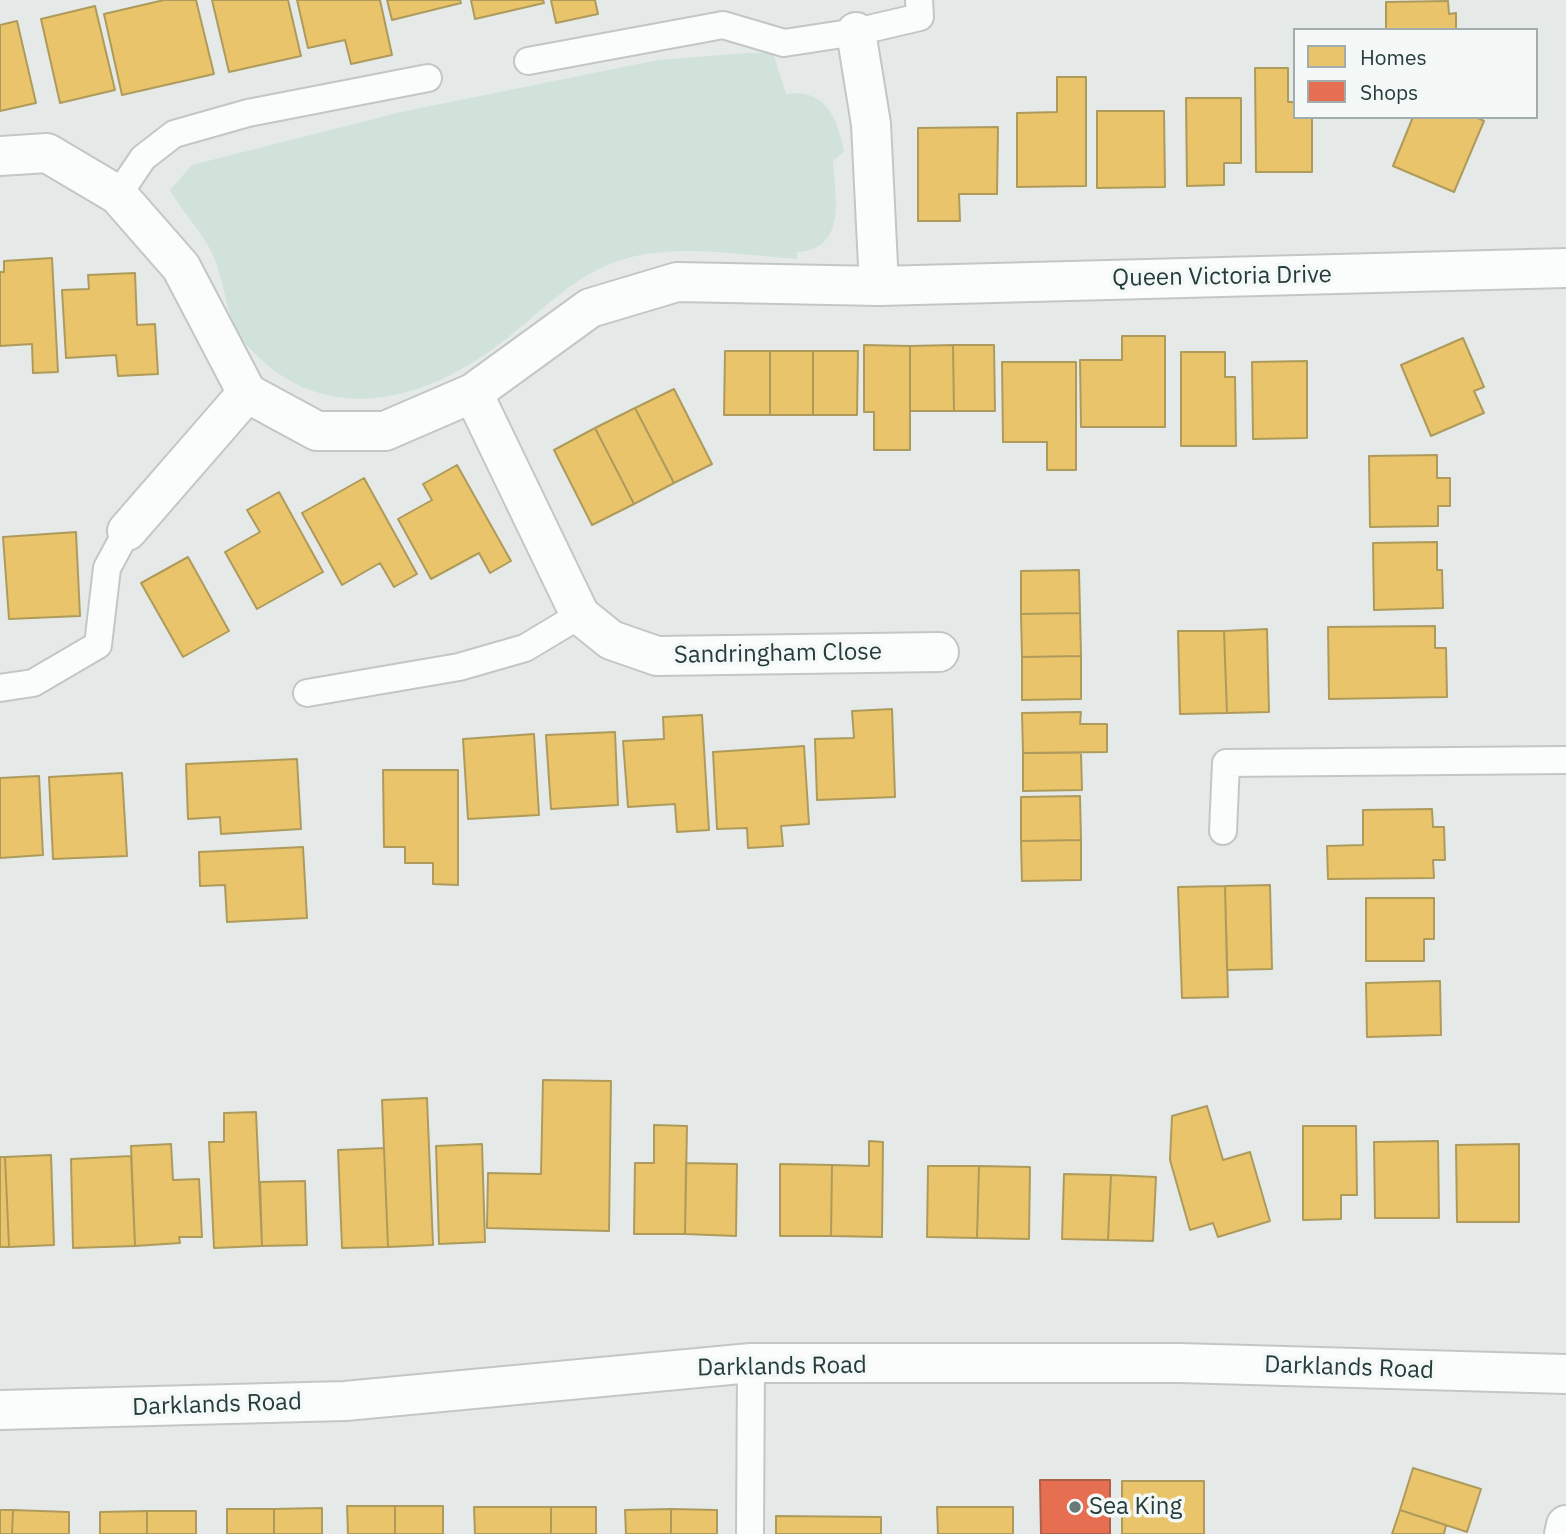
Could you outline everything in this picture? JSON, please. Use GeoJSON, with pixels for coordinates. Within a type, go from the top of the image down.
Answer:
{"type":"FeatureCollection","features":[{"type":"Feature","properties":{"kind":"street"},"geometry":{"type":"LineString","coordinates":[[856,32],[871,124],[879,286]]}},
{"type":"Feature","properties":{"kind":"street"},"geometry":{"type":"LineString","coordinates":[[0,156],[47,153],[118,195],[181,267],[247,393],[127,531]]}},
{"type":"Feature","properties":{"kind":"street","name":"Queen Victoria Drive"},"geometry":{"type":"LineString","coordinates":[[247,393],[317,430],[385,431],[473,393],[590,308],[677,282],[879,286],[1566,268]]}},
{"type":"Feature","properties":{"kind":"street","name":"Sandringham Close"},"geometry":{"type":"LineString","coordinates":[[473,393],[580,615],[611,640],[657,656],[939,652]]}},
{"type":"Feature","properties":{"kind":"street","name":"Darklands Road"},"geometry":{"type":"LineString","coordinates":[[0,1410],[345,1401],[751,1363],[1180,1363],[1566,1374]]}},
{"type":"Feature","properties":{"kind":"street"},"geometry":{"type":"LineString","coordinates":[[1564,1534],[1566,1525]]}},
{"type":"Feature","properties":{"kind":"lane"},"geometry":{"type":"LineString","coordinates":[[528,61],[723,25],[785,43],[856,32],[920,18],[919,0]]}},
{"type":"Feature","properties":{"kind":"lane"},"geometry":{"type":"LineString","coordinates":[[118,195],[143,158],[174,134],[248,113],[428,78]]}},
{"type":"Feature","properties":{"kind":"lane"},"geometry":{"type":"LineString","coordinates":[[0,688],[33,683],[98,645],[107,568],[127,531]]}},
{"type":"Feature","properties":{"kind":"lane"},"geometry":{"type":"LineString","coordinates":[[307,693],[460,667],[525,648],[580,615]]}},
{"type":"Feature","properties":{"kind":"lane"},"geometry":{"type":"LineString","coordinates":[[1223,831],[1226,763],[1566,760]]}},
{"type":"Feature","properties":{"kind":"lane"},"geometry":{"type":"LineString","coordinates":[[750,1534],[751,1363]]}},
{"type":"Feature","properties":{"kind":"shaded area"},"geometry":{"type":"Polygon","coordinates":[[[773,53],[786,94],[800,93],[811,96],[828,108],[834,118],[844,152],[833,161],[835,218],[824,241],[813,249],[797,252],[797,259],[684,251],[639,255],[618,261],[570,286],[501,343],[470,364],[438,381],[405,393],[371,398],[338,397],[306,388],[275,371],[239,334],[233,323],[211,251],[170,190],[192,165],[401,112],[658,60],[773,53]]]}},
{"type":"Feature","properties":{"kind":"building: Homes"},"geometry":{"type":"Polygon","coordinates":[[[164,0],[196,0],[214,74],[122,95],[104,14],[164,0]]]}},
{"type":"Feature","properties":{"kind":"building: Homes"},"geometry":{"type":"Polygon","coordinates":[[[212,0],[288,0],[301,56],[229,72],[212,0]]]}},
{"type":"Feature","properties":{"kind":"building: Homes"},"geometry":{"type":"Polygon","coordinates":[[[297,0],[380,0],[392,55],[351,64],[345,40],[308,48],[297,0]]]}},
{"type":"Feature","properties":{"kind":"building: Homes"},"geometry":{"type":"Polygon","coordinates":[[[387,0],[460,0],[461,3],[392,20],[387,0]]]}},
{"type":"Feature","properties":{"kind":"building: Homes"},"geometry":{"type":"Polygon","coordinates":[[[471,0],[543,0],[544,3],[475,19],[471,0]]]}},
{"type":"Feature","properties":{"kind":"building: Homes"},"geometry":{"type":"Polygon","coordinates":[[[551,0],[595,0],[598,14],[556,23],[551,0]]]}},
{"type":"Feature","properties":{"kind":"building: Homes"},"geometry":{"type":"Polygon","coordinates":[[[1448,1],[1449,14],[1456,13],[1456,28],[1386,28],[1386,2],[1448,1]]]}},
{"type":"Feature","properties":{"kind":"building: Homes"},"geometry":{"type":"Polygon","coordinates":[[[95,6],[115,90],[60,103],[41,19],[95,6]]]}},
{"type":"Feature","properties":{"kind":"building: Homes"},"geometry":{"type":"Polygon","coordinates":[[[17,21],[36,103],[0,111],[0,25],[17,21]]]}},
{"type":"Feature","properties":{"kind":"building: Homes"},"geometry":{"type":"Polygon","coordinates":[[[1255,68],[1288,68],[1288,102],[1293,102],[1293,119],[1312,119],[1312,172],[1256,172],[1255,68]]]}},
{"type":"Feature","properties":{"kind":"building: Homes"},"geometry":{"type":"Polygon","coordinates":[[[1057,77],[1086,77],[1086,186],[1017,187],[1017,113],[1057,112],[1057,77]]]}},
{"type":"Feature","properties":{"kind":"building: Homes"},"geometry":{"type":"Polygon","coordinates":[[[1186,98],[1241,98],[1241,163],[1224,163],[1224,185],[1187,186],[1186,98]]]}},
{"type":"Feature","properties":{"kind":"building: Homes"},"geometry":{"type":"Polygon","coordinates":[[[1097,111],[1164,111],[1165,187],[1097,188],[1097,111]]]}},
{"type":"Feature","properties":{"kind":"building: Homes"},"geometry":{"type":"Polygon","coordinates":[[[1412,119],[1484,121],[1454,192],[1393,166],[1412,119]]]}},
{"type":"Feature","properties":{"kind":"building: Homes"},"geometry":{"type":"Polygon","coordinates":[[[998,127],[997,194],[959,194],[960,221],[918,221],[918,128],[998,127]]]}},
{"type":"Feature","properties":{"kind":"building: Homes"},"geometry":{"type":"Polygon","coordinates":[[[52,258],[58,372],[33,373],[32,344],[0,346],[0,272],[4,272],[4,261],[52,258]]]}},
{"type":"Feature","properties":{"kind":"building: Homes"},"geometry":{"type":"Polygon","coordinates":[[[135,273],[137,325],[155,324],[158,374],[118,376],[116,355],[66,358],[62,290],[89,289],[88,275],[135,273]]]}},
{"type":"Feature","properties":{"kind":"building: Homes"},"geometry":{"type":"Polygon","coordinates":[[[1122,336],[1165,336],[1165,427],[1081,427],[1080,360],[1122,360],[1122,336]]]}},
{"type":"Feature","properties":{"kind":"building: Homes"},"geometry":{"type":"Polygon","coordinates":[[[1463,338],[1484,387],[1474,391],[1484,413],[1431,436],[1401,365],[1463,338]]]}},
{"type":"Feature","properties":{"kind":"building: Homes"},"geometry":{"type":"Polygon","coordinates":[[[864,345],[910,346],[910,450],[874,450],[874,412],[864,412],[864,345]]]}},
{"type":"Feature","properties":{"kind":"building: Homes"},"geometry":{"type":"Polygon","coordinates":[[[953,345],[954,411],[910,411],[910,346],[953,345]]]}},
{"type":"Feature","properties":{"kind":"building: Homes"},"geometry":{"type":"Polygon","coordinates":[[[953,345],[994,345],[995,411],[954,411],[953,345]]]}},
{"type":"Feature","properties":{"kind":"building: Homes"},"geometry":{"type":"Polygon","coordinates":[[[725,351],[770,351],[770,415],[724,415],[725,351]]]}},
{"type":"Feature","properties":{"kind":"building: Homes"},"geometry":{"type":"Polygon","coordinates":[[[770,351],[813,351],[813,415],[770,415],[770,351]]]}},
{"type":"Feature","properties":{"kind":"building: Homes"},"geometry":{"type":"Polygon","coordinates":[[[813,351],[858,351],[857,415],[813,415],[813,351]]]}},
{"type":"Feature","properties":{"kind":"building: Homes"},"geometry":{"type":"Polygon","coordinates":[[[1181,352],[1225,352],[1225,377],[1235,377],[1236,446],[1181,446],[1181,352]]]}},
{"type":"Feature","properties":{"kind":"building: Homes"},"geometry":{"type":"Polygon","coordinates":[[[1307,361],[1307,438],[1253,439],[1252,362],[1307,361]]]}},
{"type":"Feature","properties":{"kind":"building: Homes"},"geometry":{"type":"Polygon","coordinates":[[[1002,362],[1076,362],[1076,470],[1047,470],[1047,442],[1003,442],[1002,362]]]}},
{"type":"Feature","properties":{"kind":"building: Homes"},"geometry":{"type":"Polygon","coordinates":[[[674,389],[712,464],[674,483],[635,408],[674,389]]]}},
{"type":"Feature","properties":{"kind":"building: Homes"},"geometry":{"type":"Polygon","coordinates":[[[635,408],[674,483],[634,504],[595,428],[635,408]]]}},
{"type":"Feature","properties":{"kind":"building: Homes"},"geometry":{"type":"Polygon","coordinates":[[[595,428],[634,504],[592,525],[554,450],[595,428]]]}},
{"type":"Feature","properties":{"kind":"building: Homes"},"geometry":{"type":"Polygon","coordinates":[[[1437,455],[1437,478],[1450,478],[1450,506],[1438,506],[1438,526],[1370,527],[1369,456],[1437,455]]]}},
{"type":"Feature","properties":{"kind":"building: Homes"},"geometry":{"type":"Polygon","coordinates":[[[457,465],[511,561],[490,573],[479,553],[431,579],[398,519],[432,500],[423,484],[457,465]]]}},
{"type":"Feature","properties":{"kind":"building: Homes"},"geometry":{"type":"Polygon","coordinates":[[[364,478],[417,574],[394,587],[380,563],[342,585],[302,513],[364,478]]]}},
{"type":"Feature","properties":{"kind":"building: Homes"},"geometry":{"type":"Polygon","coordinates":[[[279,492],[323,572],[257,609],[225,552],[260,532],[247,510],[279,492]]]}},
{"type":"Feature","properties":{"kind":"building: Homes"},"geometry":{"type":"Polygon","coordinates":[[[76,532],[80,616],[9,619],[3,537],[76,532]]]}},
{"type":"Feature","properties":{"kind":"building: Homes"},"geometry":{"type":"Polygon","coordinates":[[[1437,542],[1437,570],[1442,570],[1443,608],[1374,610],[1373,543],[1437,542]]]}},
{"type":"Feature","properties":{"kind":"building: Homes"},"geometry":{"type":"Polygon","coordinates":[[[188,557],[229,631],[183,657],[141,583],[188,557]]]}},
{"type":"Feature","properties":{"kind":"building: Homes"},"geometry":{"type":"Polygon","coordinates":[[[1079,570],[1080,613],[1021,614],[1021,571],[1079,570]]]}},
{"type":"Feature","properties":{"kind":"building: Homes"},"geometry":{"type":"Polygon","coordinates":[[[1080,613],[1081,656],[1022,657],[1021,614],[1080,613]]]}},
{"type":"Feature","properties":{"kind":"building: Homes"},"geometry":{"type":"Polygon","coordinates":[[[1435,626],[1435,648],[1446,648],[1447,697],[1329,699],[1328,627],[1435,626]]]}},
{"type":"Feature","properties":{"kind":"building: Homes"},"geometry":{"type":"Polygon","coordinates":[[[1267,629],[1269,712],[1227,713],[1224,631],[1267,629]]]}},
{"type":"Feature","properties":{"kind":"building: Homes"},"geometry":{"type":"Polygon","coordinates":[[[1178,631],[1224,631],[1227,713],[1180,714],[1178,631]]]}},
{"type":"Feature","properties":{"kind":"building: Homes"},"geometry":{"type":"Polygon","coordinates":[[[1081,656],[1081,699],[1022,700],[1022,657],[1081,656]]]}},
{"type":"Feature","properties":{"kind":"building: Homes"},"geometry":{"type":"Polygon","coordinates":[[[892,709],[895,797],[817,800],[815,739],[854,738],[852,711],[892,709]]]}},
{"type":"Feature","properties":{"kind":"building: Homes"},"geometry":{"type":"Polygon","coordinates":[[[1081,712],[1080,724],[1107,724],[1107,752],[1023,753],[1022,713],[1081,712]]]}},
{"type":"Feature","properties":{"kind":"building: Homes"},"geometry":{"type":"Polygon","coordinates":[[[702,715],[709,830],[677,832],[675,804],[628,807],[623,741],[664,739],[663,717],[702,715]]]}},
{"type":"Feature","properties":{"kind":"building: Homes"},"geometry":{"type":"Polygon","coordinates":[[[615,732],[618,805],[551,809],[546,735],[615,732]]]}},
{"type":"Feature","properties":{"kind":"building: Homes"},"geometry":{"type":"Polygon","coordinates":[[[534,734],[539,815],[468,819],[463,739],[534,734]]]}},
{"type":"Feature","properties":{"kind":"building: Homes"},"geometry":{"type":"Polygon","coordinates":[[[804,746],[809,824],[781,826],[783,846],[748,848],[747,828],[717,829],[713,752],[804,746]]]}},
{"type":"Feature","properties":{"kind":"building: Homes"},"geometry":{"type":"Polygon","coordinates":[[[1023,753],[1081,753],[1082,790],[1023,791],[1023,753]]]}},
{"type":"Feature","properties":{"kind":"building: Homes"},"geometry":{"type":"Polygon","coordinates":[[[297,759],[301,829],[221,834],[220,817],[188,819],[186,764],[297,759]]]}},
{"type":"Feature","properties":{"kind":"building: Homes"},"geometry":{"type":"Polygon","coordinates":[[[383,770],[458,770],[458,885],[433,884],[433,863],[405,863],[405,847],[384,847],[383,770]]]}},
{"type":"Feature","properties":{"kind":"building: Homes"},"geometry":{"type":"Polygon","coordinates":[[[122,773],[127,856],[53,859],[49,777],[122,773]]]}},
{"type":"Feature","properties":{"kind":"building: Homes"},"geometry":{"type":"Polygon","coordinates":[[[39,776],[43,855],[0,858],[0,778],[39,776]]]}},
{"type":"Feature","properties":{"kind":"building: Homes"},"geometry":{"type":"Polygon","coordinates":[[[1080,796],[1081,840],[1021,841],[1021,797],[1080,796]]]}},
{"type":"Feature","properties":{"kind":"building: Homes"},"geometry":{"type":"Polygon","coordinates":[[[1432,809],[1433,827],[1444,827],[1445,860],[1433,860],[1434,878],[1328,879],[1327,846],[1363,845],[1363,810],[1432,809]]]}},
{"type":"Feature","properties":{"kind":"building: Homes"},"geometry":{"type":"Polygon","coordinates":[[[1081,840],[1081,880],[1022,881],[1021,841],[1081,840]]]}},
{"type":"Feature","properties":{"kind":"building: Homes"},"geometry":{"type":"Polygon","coordinates":[[[303,847],[307,918],[227,922],[225,885],[200,886],[199,852],[303,847]]]}},
{"type":"Feature","properties":{"kind":"building: Homes"},"geometry":{"type":"Polygon","coordinates":[[[1270,885],[1272,969],[1227,970],[1225,886],[1270,885]]]}},
{"type":"Feature","properties":{"kind":"building: Homes"},"geometry":{"type":"Polygon","coordinates":[[[1225,886],[1228,997],[1182,998],[1178,887],[1225,886]]]}},
{"type":"Feature","properties":{"kind":"building: Homes"},"geometry":{"type":"Polygon","coordinates":[[[1366,898],[1434,898],[1434,939],[1424,939],[1424,961],[1366,961],[1366,898]]]}},
{"type":"Feature","properties":{"kind":"building: Homes"},"geometry":{"type":"Polygon","coordinates":[[[1440,981],[1441,1035],[1367,1037],[1366,983],[1440,981]]]}},
{"type":"Feature","properties":{"kind":"building: Homes"},"geometry":{"type":"Polygon","coordinates":[[[543,1080],[611,1081],[609,1231],[487,1228],[488,1173],[541,1174],[543,1080]]]}},
{"type":"Feature","properties":{"kind":"building: Homes"},"geometry":{"type":"Polygon","coordinates":[[[427,1098],[433,1245],[388,1247],[382,1100],[427,1098]]]}},
{"type":"Feature","properties":{"kind":"building: Homes"},"geometry":{"type":"Polygon","coordinates":[[[1207,1106],[1223,1160],[1250,1152],[1270,1221],[1218,1237],[1213,1223],[1190,1230],[1170,1160],[1172,1116],[1207,1106]]]}},
{"type":"Feature","properties":{"kind":"building: Homes"},"geometry":{"type":"Polygon","coordinates":[[[256,1112],[262,1246],[214,1248],[209,1142],[224,1142],[224,1113],[256,1112]]]}},
{"type":"Feature","properties":{"kind":"building: Homes"},"geometry":{"type":"Polygon","coordinates":[[[654,1125],[687,1126],[685,1234],[634,1234],[635,1163],[654,1163],[654,1125]]]}},
{"type":"Feature","properties":{"kind":"building: Homes"},"geometry":{"type":"Polygon","coordinates":[[[1303,1126],[1356,1126],[1357,1195],[1341,1195],[1341,1219],[1303,1220],[1303,1126]]]}},
{"type":"Feature","properties":{"kind":"building: Homes"},"geometry":{"type":"Polygon","coordinates":[[[869,1141],[883,1142],[882,1237],[831,1236],[832,1165],[869,1166],[869,1141]]]}},
{"type":"Feature","properties":{"kind":"building: Homes"},"geometry":{"type":"Polygon","coordinates":[[[1438,1141],[1439,1218],[1375,1218],[1374,1142],[1438,1141]]]}},
{"type":"Feature","properties":{"kind":"building: Homes"},"geometry":{"type":"Polygon","coordinates":[[[171,1144],[173,1180],[199,1179],[202,1237],[179,1237],[180,1243],[135,1246],[131,1146],[171,1144]]]}},
{"type":"Feature","properties":{"kind":"building: Homes"},"geometry":{"type":"Polygon","coordinates":[[[482,1144],[485,1242],[439,1244],[436,1146],[482,1144]]]}},
{"type":"Feature","properties":{"kind":"building: Homes"},"geometry":{"type":"Polygon","coordinates":[[[1519,1144],[1519,1222],[1457,1222],[1456,1145],[1519,1144]]]}},
{"type":"Feature","properties":{"kind":"building: Homes"},"geometry":{"type":"Polygon","coordinates":[[[384,1148],[388,1247],[342,1248],[338,1150],[384,1148]]]}},
{"type":"Feature","properties":{"kind":"building: Homes"},"geometry":{"type":"Polygon","coordinates":[[[51,1155],[54,1245],[9,1247],[5,1157],[51,1155]]]}},
{"type":"Feature","properties":{"kind":"building: Homes"},"geometry":{"type":"Polygon","coordinates":[[[131,1156],[135,1246],[73,1248],[71,1159],[131,1156]]]}},
{"type":"Feature","properties":{"kind":"building: Homes"},"geometry":{"type":"Polygon","coordinates":[[[0,1157],[5,1157],[9,1247],[0,1247],[0,1157]]]}},
{"type":"Feature","properties":{"kind":"building: Homes"},"geometry":{"type":"Polygon","coordinates":[[[686,1163],[737,1164],[736,1236],[685,1234],[686,1163]]]}},
{"type":"Feature","properties":{"kind":"building: Homes"},"geometry":{"type":"Polygon","coordinates":[[[780,1164],[832,1165],[831,1236],[780,1236],[780,1164]]]}},
{"type":"Feature","properties":{"kind":"building: Homes"},"geometry":{"type":"Polygon","coordinates":[[[928,1166],[979,1166],[977,1238],[927,1237],[928,1166]]]}},
{"type":"Feature","properties":{"kind":"building: Homes"},"geometry":{"type":"Polygon","coordinates":[[[979,1166],[1030,1167],[1029,1239],[977,1238],[979,1166]]]}},
{"type":"Feature","properties":{"kind":"building: Homes"},"geometry":{"type":"Polygon","coordinates":[[[1064,1174],[1111,1175],[1108,1240],[1062,1239],[1064,1174]]]}},
{"type":"Feature","properties":{"kind":"building: Homes"},"geometry":{"type":"Polygon","coordinates":[[[1111,1175],[1156,1177],[1153,1241],[1108,1240],[1111,1175]]]}},
{"type":"Feature","properties":{"kind":"building: Homes"},"geometry":{"type":"Polygon","coordinates":[[[305,1181],[307,1245],[262,1246],[260,1182],[305,1181]]]}},
{"type":"Feature","properties":{"kind":"building: Homes"},"geometry":{"type":"Polygon","coordinates":[[[1413,1468],[1481,1489],[1467,1532],[1400,1510],[1413,1468]]]}},
{"type":"Feature","properties":{"kind":"building: Homes"},"geometry":{"type":"Polygon","coordinates":[[[1122,1481],[1204,1481],[1204,1534],[1122,1534],[1122,1481]]]}},
{"type":"Feature","properties":{"kind":"building: Homes"},"geometry":{"type":"Polygon","coordinates":[[[347,1506],[395,1506],[395,1534],[348,1534],[347,1506]]]}},
{"type":"Feature","properties":{"kind":"building: Homes"},"geometry":{"type":"Polygon","coordinates":[[[395,1506],[443,1506],[443,1534],[395,1534],[395,1506]]]}},
{"type":"Feature","properties":{"kind":"building: Homes"},"geometry":{"type":"Polygon","coordinates":[[[474,1507],[551,1507],[551,1534],[475,1534],[474,1507]]]}},
{"type":"Feature","properties":{"kind":"building: Homes"},"geometry":{"type":"Polygon","coordinates":[[[551,1507],[596,1507],[596,1534],[551,1534],[551,1507]]]}},
{"type":"Feature","properties":{"kind":"building: Homes"},"geometry":{"type":"Polygon","coordinates":[[[937,1507],[1013,1507],[1013,1534],[938,1534],[937,1507]]]}},
{"type":"Feature","properties":{"kind":"building: Homes"},"geometry":{"type":"Polygon","coordinates":[[[322,1508],[322,1534],[274,1534],[274,1509],[322,1508]]]}},
{"type":"Feature","properties":{"kind":"building: Homes"},"geometry":{"type":"Polygon","coordinates":[[[227,1509],[274,1509],[274,1534],[227,1534],[227,1509]]]}},
{"type":"Feature","properties":{"kind":"building: Homes"},"geometry":{"type":"Polygon","coordinates":[[[671,1509],[717,1510],[717,1534],[671,1534],[671,1509]]]}},
{"type":"Feature","properties":{"kind":"building: Homes"},"geometry":{"type":"Polygon","coordinates":[[[671,1509],[671,1534],[626,1534],[625,1510],[671,1509]]]}},
{"type":"Feature","properties":{"kind":"building: Homes"},"geometry":{"type":"Polygon","coordinates":[[[0,1510],[13,1510],[12,1534],[0,1534],[0,1510]]]}},
{"type":"Feature","properties":{"kind":"building: Homes"},"geometry":{"type":"Polygon","coordinates":[[[13,1510],[69,1512],[69,1534],[12,1534],[13,1510]]]}},
{"type":"Feature","properties":{"kind":"building: Homes"},"geometry":{"type":"Polygon","coordinates":[[[1400,1510],[1446,1525],[1444,1534],[1392,1534],[1400,1510]]]}},
{"type":"Feature","properties":{"kind":"building: Homes"},"geometry":{"type":"Polygon","coordinates":[[[147,1511],[196,1511],[196,1534],[147,1534],[147,1511]]]}},
{"type":"Feature","properties":{"kind":"building: Homes"},"geometry":{"type":"Polygon","coordinates":[[[147,1511],[147,1534],[100,1534],[100,1512],[147,1511]]]}},
{"type":"Feature","properties":{"kind":"building: Homes"},"geometry":{"type":"Polygon","coordinates":[[[776,1516],[881,1517],[881,1534],[776,1534],[776,1516]]]}},
{"type":"Feature","properties":{"kind":"building: Shops","name":"Sea King"},"geometry":{"type":"Polygon","coordinates":[[[1040,1480],[1110,1480],[1110,1534],[1041,1534],[1040,1480]]]}},
{"type":"Feature","properties":{"kind":"place","name":"Sea King"},"geometry":{"type":"Point","coordinates":[1075,1507]}}]}
